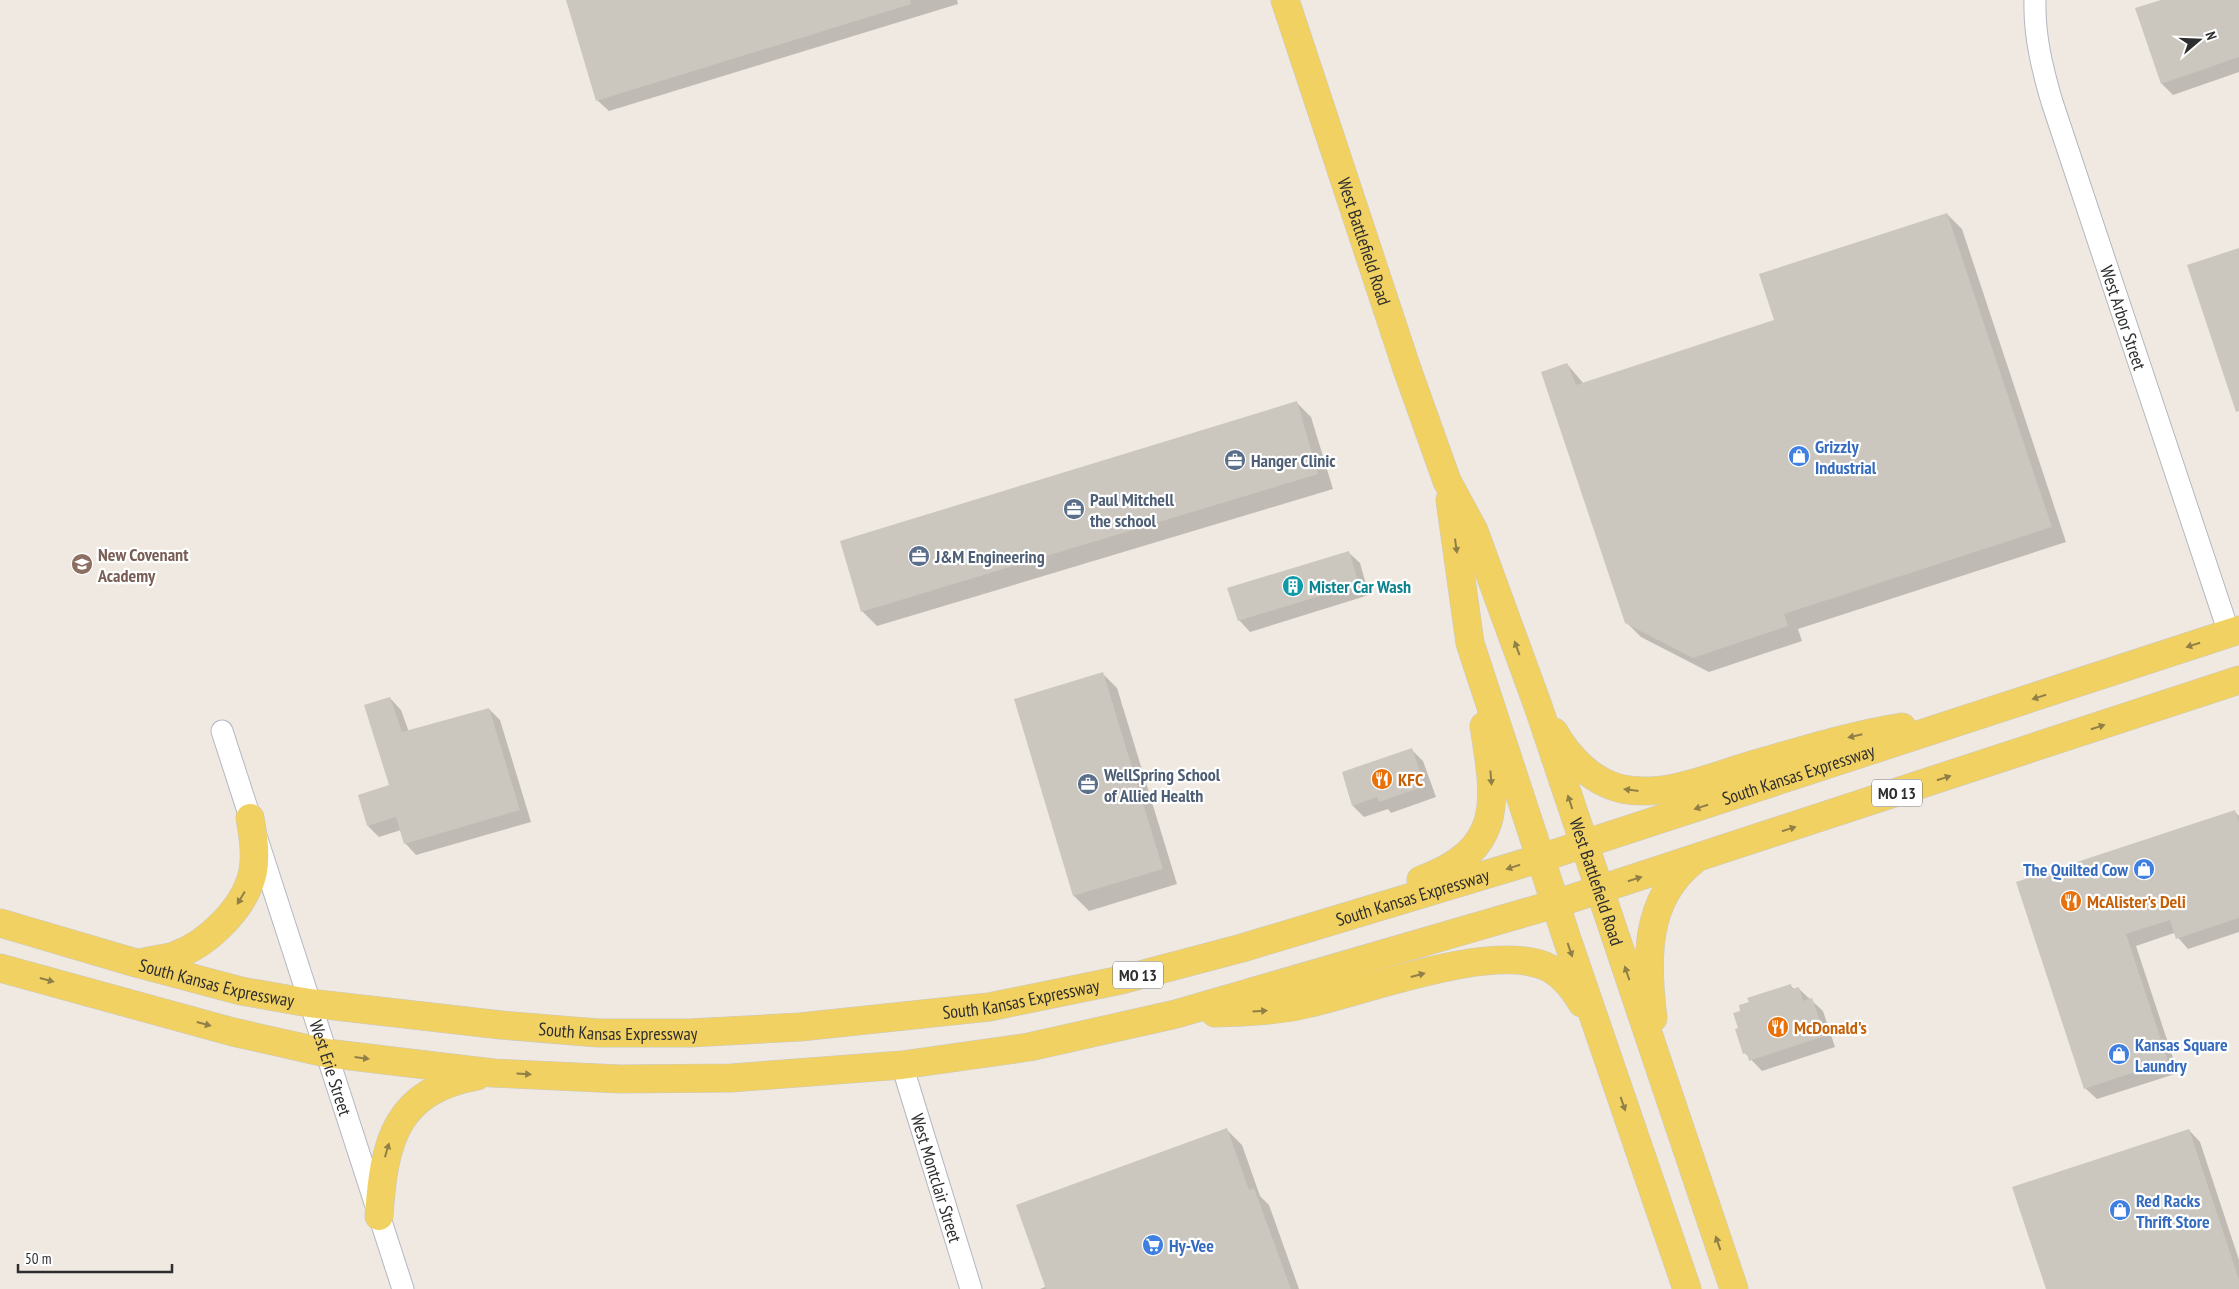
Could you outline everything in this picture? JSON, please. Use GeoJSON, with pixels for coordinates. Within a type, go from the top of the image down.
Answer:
{"type":"FeatureCollection","features":[{"type":"Feature","properties":{"kind":"main road","name":"West Battlefield Road"},"geometry":{"type":"LineString","coordinates":[[1285,0],[1395,334],[1447,481],[1474,531],[1538,706],[1734,1289]]}},
{"type":"Feature","properties":{"kind":"main road","name":"West Battlefield Road"},"geometry":{"type":"LineString","coordinates":[[1447,481],[1470,644],[1596,1026],[1687,1289]]}},
{"type":"Feature","properties":{"kind":"main road","name":"South Kansas Expressway"},"geometry":{"type":"LineString","coordinates":[[0,923],[136,964],[240,991],[309,1003],[500,1025],[598,1033],[690,1033],[800,1027],[988,1007],[1121,980],[1242,948],[1541,858],[1973,719],[2234,631]]}},
{"type":"Feature","properties":{"kind":"main road"},"geometry":{"type":"LineString","coordinates":[[1242,948],[1427,878],[1461,860],[1481,840],[1491,813],[1492,795],[1488,748],[1470,644]]}},
{"type":"Feature","properties":{"kind":"main road","name":"MO 13"},"geometry":{"type":"LineString","coordinates":[[0,968],[224,1029],[326,1054],[494,1073],[620,1080],[731,1078],[902,1065],[1029,1047],[1176,1014],[1555,904],[1695,860],[2239,680]]}},
{"type":"Feature","properties":{"kind":"main road"},"geometry":{"type":"LineString","coordinates":[[1538,706],[1558,739],[1582,768],[1606,783],[1636,791],[1675,788],[1874,731],[1973,719]]}},
{"type":"Feature","properties":{"kind":"main road"},"geometry":{"type":"LineString","coordinates":[[136,964],[184,952],[208,936],[231,913],[249,884],[253,871],[254,842],[250,818]]}},
{"type":"Feature","properties":{"kind":"main road"},"geometry":{"type":"LineString","coordinates":[[1678,1124],[1654,1022],[1650,987],[1650,949],[1652,930],[1661,900],[1674,878],[1695,860]]}},
{"type":"Feature","properties":{"kind":"main road"},"geometry":{"type":"LineString","coordinates":[[1176,1014],[1234,1013],[1297,1006],[1440,969],[1469,964],[1511,961],[1545,966],[1557,974],[1574,990],[1596,1026]]}},
{"type":"Feature","properties":{"kind":"main road"},"geometry":{"type":"LineString","coordinates":[[379,1216],[384,1161],[394,1131],[410,1106],[433,1090],[464,1078],[494,1073]]}},
{"type":"Feature","properties":{"kind":"street","name":"West Arbor Street"},"geometry":{"type":"LineString","coordinates":[[2035,0],[2036,35],[2041,67],[2052,102],[2234,631]]}},
{"type":"Feature","properties":{"kind":"street","name":"West Erie Street"},"geometry":{"type":"LineString","coordinates":[[222,731],[403,1289]]}},
{"type":"Feature","properties":{"kind":"street","name":"West Montclair Street"},"geometry":{"type":"LineString","coordinates":[[902,1065],[970,1289]]}},
{"type":"Feature","properties":{"kind":"building"},"geometry":{"type":"Polygon","coordinates":[[[566,0],[910,0],[911,4],[596,101],[566,0]]]}},
{"type":"Feature","properties":{"kind":"building"},"geometry":{"type":"Polygon","coordinates":[[[2161,0],[2239,0],[2239,57],[2161,84],[2135,8],[2161,0]]]}},
{"type":"Feature","properties":{"kind":"building","name":"Grizzly Industrial"},"geometry":{"type":"Polygon","coordinates":[[[1947,213],[2052,527],[1784,614],[1788,626],[1693,658],[1625,623],[1541,372],[1567,363],[1576,385],[1774,320],[1759,274],[1947,213]]]}},
{"type":"Feature","properties":{"kind":"building"},"geometry":{"type":"Polygon","coordinates":[[[2239,248],[2239,411],[2236,412],[2187,265],[2239,248]]]}},
{"type":"Feature","properties":{"kind":"building"},"geometry":{"type":"Polygon","coordinates":[[[1297,401],[1318,474],[861,612],[840,541],[1297,401]]]}},
{"type":"Feature","properties":{"kind":"building","name":"Mister Car Wash"},"geometry":{"type":"Polygon","coordinates":[[[1349,551],[1359,584],[1238,621],[1227,588],[1349,551]]]}},
{"type":"Feature","properties":{"kind":"building","name":"WellSpring School of Allied Health"},"geometry":{"type":"Polygon","coordinates":[[[1103,672],[1163,869],[1073,896],[1014,699],[1103,672]]]}},
{"type":"Feature","properties":{"kind":"building"},"geometry":{"type":"Polygon","coordinates":[[[390,697],[402,732],[489,708],[520,810],[404,844],[396,817],[367,826],[358,795],[389,785],[364,705],[390,697]]]}},
{"type":"Feature","properties":{"kind":"building"},"geometry":{"type":"Polygon","coordinates":[[[1412,748],[1425,786],[1379,802],[1377,797],[1352,806],[1342,772],[1412,748]]]}},
{"type":"Feature","properties":{"kind":"building"},"geometry":{"type":"Polygon","coordinates":[[[2235,810],[2239,822],[2239,918],[2176,939],[2170,920],[2126,934],[2168,1061],[2084,1089],[2016,882],[2235,810]]]}},
{"type":"Feature","properties":{"kind":"building"},"geometry":{"type":"Polygon","coordinates":[[[1791,984],[1792,989],[1799,987],[1803,1001],[1812,998],[1825,1036],[1749,1061],[1747,1053],[1743,1054],[1735,1029],[1738,1028],[1733,1013],[1740,1011],[1739,1005],[1749,1002],[1747,998],[1791,984]]]}},
{"type":"Feature","properties":{"kind":"building","name":"Hy-Vee"},"geometry":{"type":"Polygon","coordinates":[[[1227,1128],[1249,1190],[1254,1188],[1291,1289],[1046,1289],[1016,1205],[1227,1128]]]}},
{"type":"Feature","properties":{"kind":"building"},"geometry":{"type":"Polygon","coordinates":[[[2189,1129],[2239,1280],[2239,1289],[2046,1289],[2012,1187],[2189,1129]]]}},
{"type":"Feature","properties":{"kind":"place","name":"Grizzly Industrial"},"geometry":{"type":"Point","coordinates":[1799,456]}},
{"type":"Feature","properties":{"kind":"place","name":"Hanger Clinic"},"geometry":{"type":"Point","coordinates":[1235,460]}},
{"type":"Feature","properties":{"kind":"place","name":"Paul Mitchell the school"},"geometry":{"type":"Point","coordinates":[1074,509]}},
{"type":"Feature","properties":{"kind":"place","name":"J&M Engineering"},"geometry":{"type":"Point","coordinates":[919,556]}},
{"type":"Feature","properties":{"kind":"place","name":"New Covenant Academy"},"geometry":{"type":"Point","coordinates":[82,564]}},
{"type":"Feature","properties":{"kind":"place","name":"Mister Car Wash"},"geometry":{"type":"Point","coordinates":[1293,586]}},
{"type":"Feature","properties":{"kind":"place","name":"KFC"},"geometry":{"type":"Point","coordinates":[1382,779]}},
{"type":"Feature","properties":{"kind":"place","name":"WellSpring School of Allied Health"},"geometry":{"type":"Point","coordinates":[1088,784]}},
{"type":"Feature","properties":{"kind":"place","name":"The Quilted Cow"},"geometry":{"type":"Point","coordinates":[2144,869]}},
{"type":"Feature","properties":{"kind":"place","name":"McAlister's Deli"},"geometry":{"type":"Point","coordinates":[2071,901]}},
{"type":"Feature","properties":{"kind":"place","name":"McDonald's"},"geometry":{"type":"Point","coordinates":[1778,1027]}},
{"type":"Feature","properties":{"kind":"place","name":"Kansas Square Laundry"},"geometry":{"type":"Point","coordinates":[2119,1054]}},
{"type":"Feature","properties":{"kind":"place","name":"Red Racks Thrift Store"},"geometry":{"type":"Point","coordinates":[2120,1210]}},
{"type":"Feature","properties":{"kind":"place","name":"Hy-Vee"},"geometry":{"type":"Point","coordinates":[1153,1245]}}]}
